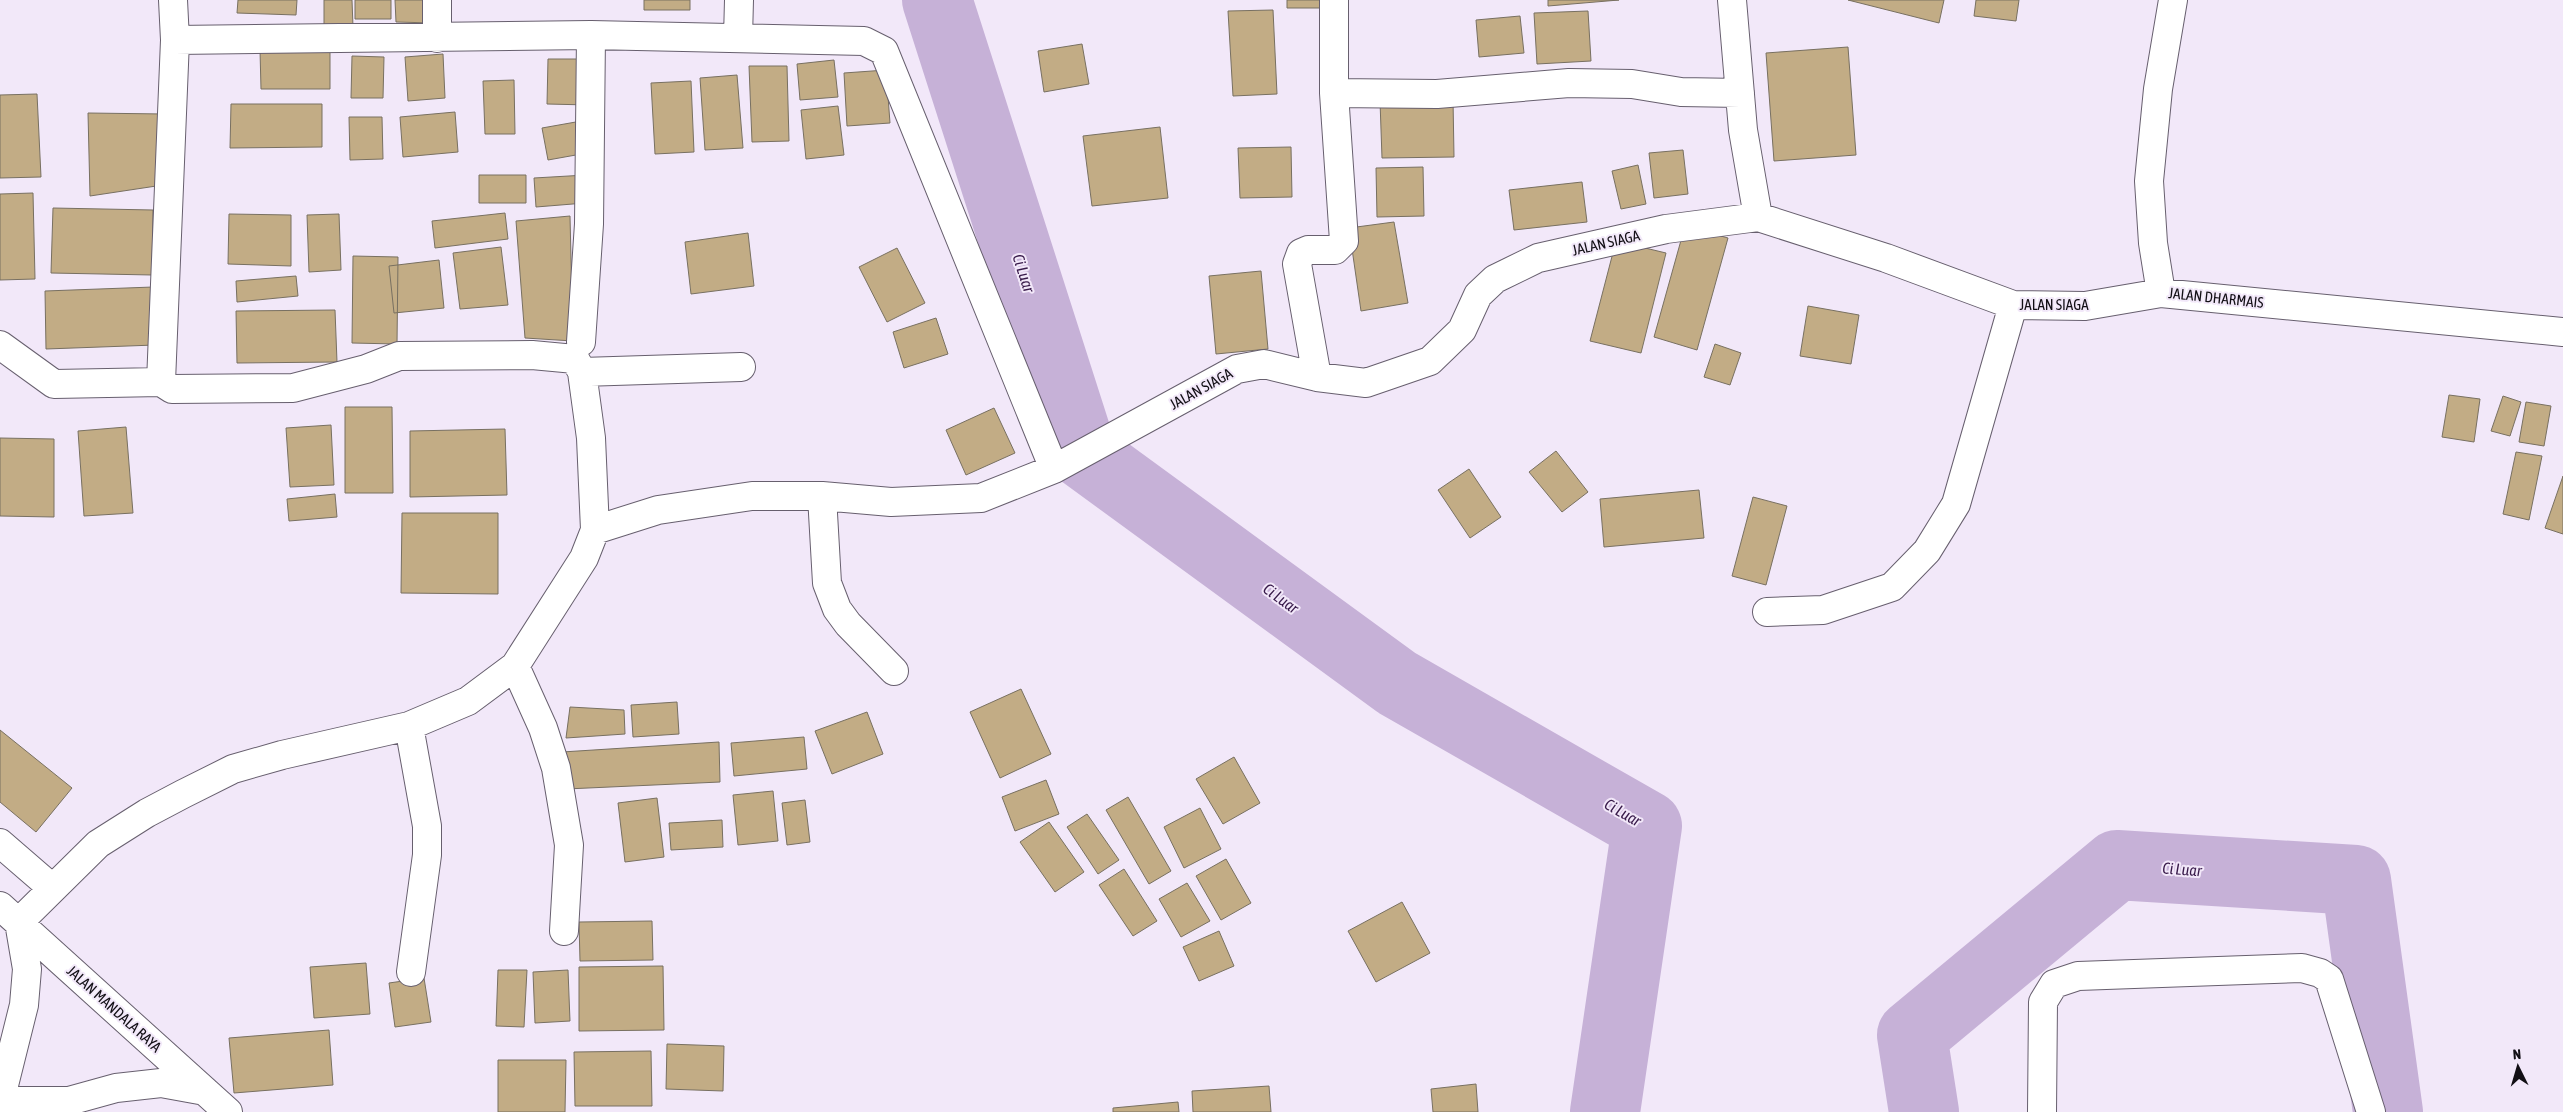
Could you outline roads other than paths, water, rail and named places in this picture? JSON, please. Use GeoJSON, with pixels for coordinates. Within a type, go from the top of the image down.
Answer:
{"type":"FeatureCollection","features":[{"type":"Feature","properties":{"kind":"street"},"geometry":{"type":"LineString","coordinates":[[161,382],[175,40],[173,0]]}},
{"type":"Feature","properties":{"kind":"street"},"geometry":{"type":"LineString","coordinates":[[437,0],[437,38]]}},
{"type":"Feature","properties":{"kind":"street"},"geometry":{"type":"LineString","coordinates":[[738,38],[739,0]]}},
{"type":"Feature","properties":{"kind":"street"},"geometry":{"type":"LineString","coordinates":[[1317,377],[1297,264],[1301,253],[1308,250],[1335,250],[1344,240],[1334,94],[1334,0]]}},
{"type":"Feature","properties":{"kind":"street"},"geometry":{"type":"LineString","coordinates":[[1732,0],[1740,93],[1758,217]]}},
{"type":"Feature","properties":{"kind":"street","name":"JALAN DHARMAIS"},"geometry":{"type":"LineString","coordinates":[[2173,0],[2158,88],[2149,181],[2153,243],[2161,293],[2563,332]]}},
{"type":"Feature","properties":{"kind":"street"},"geometry":{"type":"LineString","coordinates":[[175,40],[591,35],[864,41],[884,51],[1060,465]]}},
{"type":"Feature","properties":{"kind":"street"},"geometry":{"type":"LineString","coordinates":[[581,342],[589,224],[591,35]]}},
{"type":"Feature","properties":{"kind":"street"},"geometry":{"type":"LineString","coordinates":[[1334,94],[1437,94],[1569,83],[1632,84],[1681,92],[1740,93]]}},
{"type":"Feature","properties":{"kind":"street","name":"JALAN SIAGA"},"geometry":{"type":"LineString","coordinates":[[595,530],[667,508],[752,496],[822,496],[891,502],[981,498],[1060,465],[1106,442],[1237,369],[1264,364],[1284,367],[1317,377],[1366,383],[1430,361],[1462,330],[1478,295],[1495,280],[1538,258],[1666,229],[1758,217],[1886,258],[2013,305],[2086,306],[2161,293]]}},
{"type":"Feature","properties":{"kind":"street"},"geometry":{"type":"LineString","coordinates":[[1767,612],[1823,610],[1892,587],[1927,551],[1956,504],[2013,305]]}},
{"type":"Feature","properties":{"kind":"street"},"geometry":{"type":"LineString","coordinates":[[0,345],[54,384],[161,382],[172,389],[293,388],[366,369],[399,356],[556,356],[575,359],[582,372],[591,438],[595,530],[584,558],[515,666],[468,701],[409,726],[282,755],[233,769],[147,813],[98,844],[52,888],[10,914],[27,969],[22,1013],[1,1101],[69,1101],[116,1088],[161,1083],[205,1091]]}},
{"type":"Feature","properties":{"kind":"street"},"geometry":{"type":"LineString","coordinates":[[582,372],[741,367]]}},
{"type":"Feature","properties":{"kind":"street"},"geometry":{"type":"LineString","coordinates":[[822,496],[827,583],[837,609],[848,624],[894,671]]}},
{"type":"Feature","properties":{"kind":"street"},"geometry":{"type":"LineString","coordinates":[[515,666],[543,728],[556,768],[569,846],[564,931]]}},
{"type":"Feature","properties":{"kind":"street"},"geometry":{"type":"LineString","coordinates":[[409,726],[427,826],[427,855],[411,972]]}},
{"type":"Feature","properties":{"kind":"street"},"geometry":{"type":"LineString","coordinates":[[0,843],[52,888]]}},
{"type":"Feature","properties":{"kind":"street","name":"JALAN MANDALA RAYA"},"geometry":{"type":"LineString","coordinates":[[10,914],[228,1112]]}},
{"type":"Feature","properties":{"kind":"street"},"geometry":{"type":"LineString","coordinates":[[2042,1112],[2043,1002],[2054,984],[2078,976],[2302,968],[2320,973],[2330,979],[2372,1112]]}},
{"type":"Feature","properties":{"kind":"waterway","name":"Ci Luar"},"geometry":{"type":"LineString","coordinates":[[937,0],[1082,453],[1397,683],[1647,826],[1605,1112]]}},
{"type":"Feature","properties":{"kind":"waterway","name":"Ci Luar"},"geometry":{"type":"LineString","coordinates":[[1924,1112],[1912,1035],[2117,865],[2356,880],[2388,1112]]}}]}
